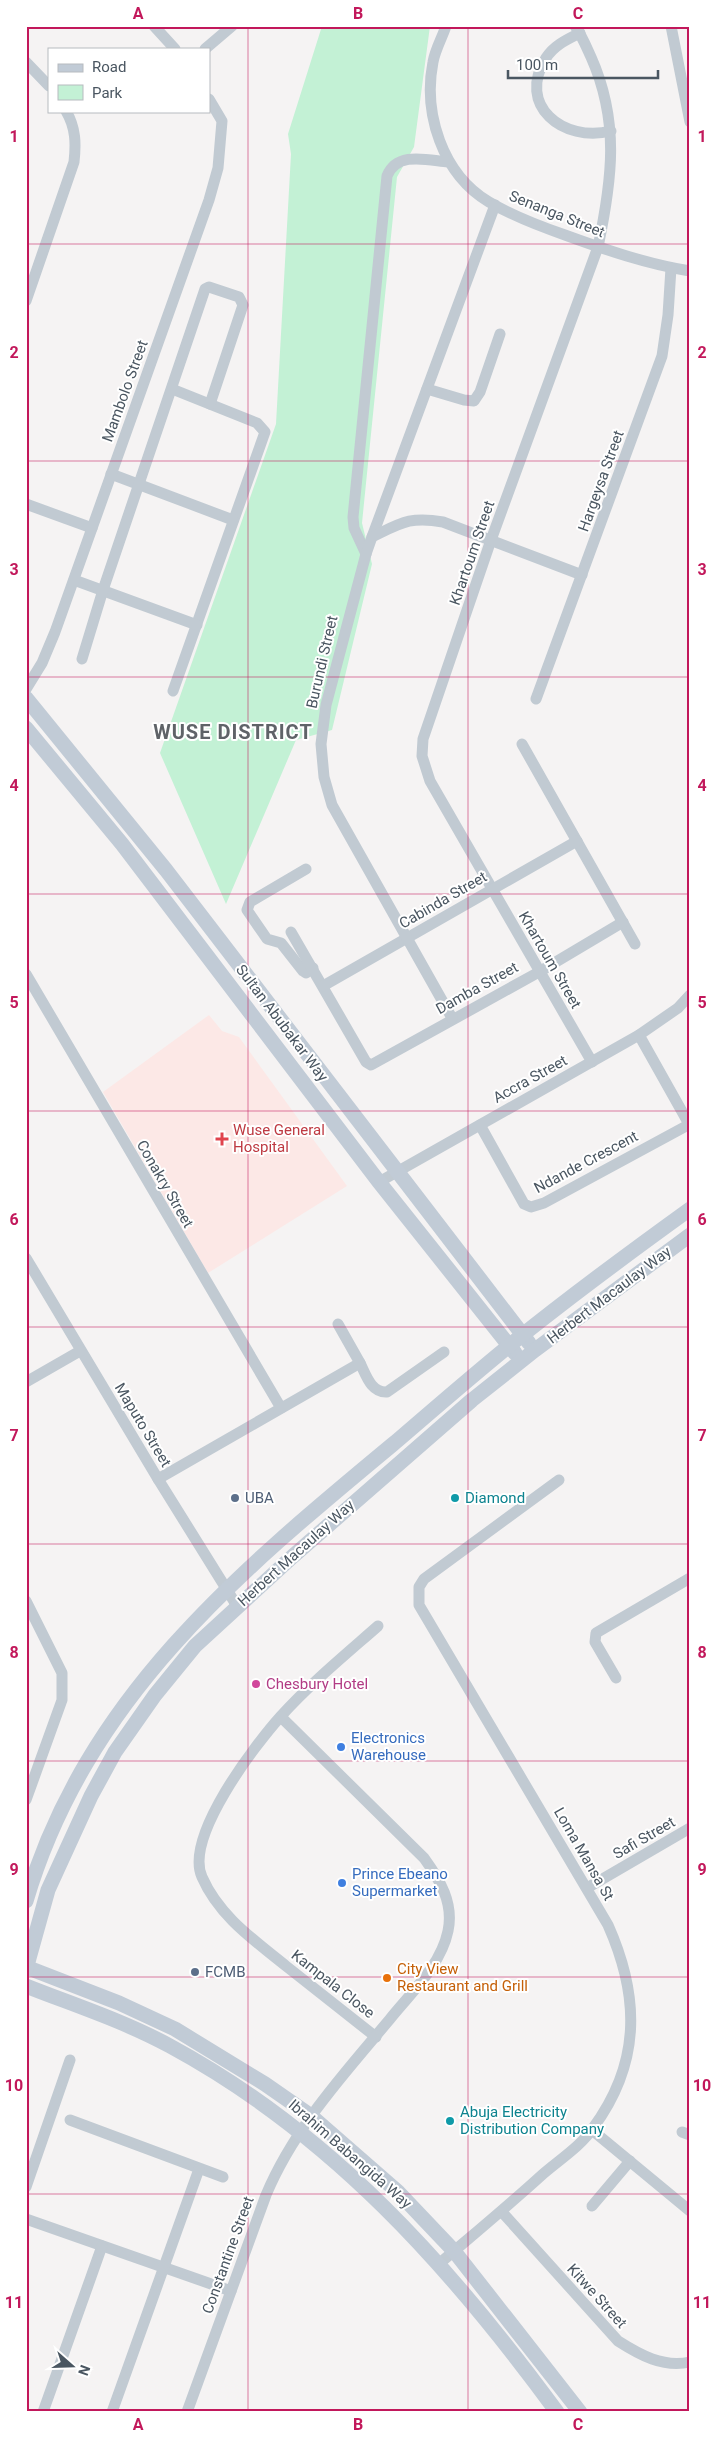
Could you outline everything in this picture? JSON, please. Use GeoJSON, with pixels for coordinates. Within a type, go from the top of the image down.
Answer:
{"type":"FeatureCollection","features":[{"type":"Feature","properties":{"kind":"main road","name":"Sultan Abubakar Way"},"geometry":{"type":"LineString","coordinates":[[26,698],[160,863],[534,1350]]}},
{"type":"Feature","properties":{"kind":"main road","name":"Sultan Abubakar Way"},"geometry":{"type":"LineString","coordinates":[[26,728],[122,844],[379,1182],[522,1360]]}},
{"type":"Feature","properties":{"kind":"main road","name":"Herbert Macaulay Way"},"geometry":{"type":"LineString","coordinates":[[26,1901],[52,1831],[99,1741],[140,1683],[182,1634],[225,1589],[335,1492],[509,1346],[690,1209]]}},
{"type":"Feature","properties":{"kind":"main road","name":"Herbert Macaulay Way"},"geometry":{"type":"LineString","coordinates":[[26,1968],[48,1890],[91,1796],[115,1752],[155,1695],[195,1646],[363,1494],[534,1350],[690,1235]]}},
{"type":"Feature","properties":{"kind":"main road","name":"Ibrahim Babangida Way"},"geometry":{"type":"LineString","coordinates":[[26,1968],[118,2004],[175,2029],[266,2084],[311,2116],[398,2192],[454,2251],[580,2412]]}},
{"type":"Feature","properties":{"kind":"main road","name":"Ibrahim Babangida Way"},"geometry":{"type":"LineString","coordinates":[[26,1986],[111,2019],[168,2045],[257,2099],[300,2131],[380,2202],[440,2263],[518,2358],[557,2412]]}},
{"type":"Feature","properties":{"kind":"street"},"geometry":{"type":"LineString","coordinates":[[154,26],[173,48]]}},
{"type":"Feature","properties":{"kind":"street"},"geometry":{"type":"LineString","coordinates":[[207,48],[232,26]]}},
{"type":"Feature","properties":{"kind":"street","name":"Senanga Street"},"geometry":{"type":"LineString","coordinates":[[446,26],[433,61],[430,96],[436,131],[448,162],[470,186],[495,204],[531,222],[598,247],[671,268],[690,271]]}},
{"type":"Feature","properties":{"kind":"street"},"geometry":{"type":"LineString","coordinates":[[671,26],[690,122]]}},
{"type":"Feature","properties":{"kind":"street"},"geometry":{"type":"LineString","coordinates":[[578,30],[558,44],[546,57],[539,73],[537,92],[544,110],[556,124],[576,133],[594,135],[611,131]]}},
{"type":"Feature","properties":{"kind":"street","name":"Khartoum Street"},"geometry":{"type":"LineString","coordinates":[[578,30],[605,94],[611,131],[612,154],[608,201],[598,247],[492,540],[423,739],[422,756],[430,781],[592,1062]]}},
{"type":"Feature","properties":{"kind":"street"},"geometry":{"type":"LineString","coordinates":[[26,62],[48,85]]}},
{"type":"Feature","properties":{"kind":"street","name":"Mambolo Street"},"geometry":{"type":"LineString","coordinates":[[26,689],[42,664],[74,580],[210,200],[218,168],[222,121],[210,100]]}},
{"type":"Feature","properties":{"kind":"street"},"geometry":{"type":"LineString","coordinates":[[26,302],[74,162],[76,140],[71,118],[67,112]]}},
{"type":"Feature","properties":{"kind":"street"},"geometry":{"type":"LineString","coordinates":[[366,554],[354,528],[352,518],[387,176],[390,168],[403,160],[448,162]]}},
{"type":"Feature","properties":{"kind":"street","name":"Burundi Street"},"geometry":{"type":"LineString","coordinates":[[452,1018],[332,805],[324,777],[321,744],[326,705],[366,554],[495,204]]}},
{"type":"Feature","properties":{"kind":"street","name":"Hargeysa Street"},"geometry":{"type":"LineString","coordinates":[[536,699],[662,356],[668,315],[671,268]]}},
{"type":"Feature","properties":{"kind":"street"},"geometry":{"type":"LineString","coordinates":[[82,659],[103,590],[205,290],[214,287],[239,297],[243,305],[210,404]]}},
{"type":"Feature","properties":{"kind":"street"},"geometry":{"type":"LineString","coordinates":[[427,389],[464,400],[474,401],[480,392],[500,334]]}},
{"type":"Feature","properties":{"kind":"street"},"geometry":{"type":"LineString","coordinates":[[172,389],[257,423],[264,432],[173,691]]}},
{"type":"Feature","properties":{"kind":"street"},"geometry":{"type":"LineString","coordinates":[[111,474],[233,520]]}},
{"type":"Feature","properties":{"kind":"street"},"geometry":{"type":"LineString","coordinates":[[26,504],[92,528]]}},
{"type":"Feature","properties":{"kind":"street"},"geometry":{"type":"LineString","coordinates":[[372,537],[403,522],[422,518],[443,522],[582,575]]}},
{"type":"Feature","properties":{"kind":"street"},"geometry":{"type":"LineString","coordinates":[[74,580],[197,625]]}},
{"type":"Feature","properties":{"kind":"street"},"geometry":{"type":"LineString","coordinates":[[522,744],[635,944]]}},
{"type":"Feature","properties":{"kind":"street","name":"Cabinda Street"},"geometry":{"type":"LineString","coordinates":[[323,986],[578,841]]}},
{"type":"Feature","properties":{"kind":"street"},"geometry":{"type":"LineString","coordinates":[[306,869],[250,902],[247,910],[267,939],[281,942],[303,971],[306,973],[313,968]]}},
{"type":"Feature","properties":{"kind":"street","name":"Damba Street"},"geometry":{"type":"LineString","coordinates":[[323,986],[366,1062],[371,1065],[377,1064],[452,1018],[539,972],[622,922]]}},
{"type":"Feature","properties":{"kind":"street"},"geometry":{"type":"LineString","coordinates":[[291,932],[323,986]]}},
{"type":"Feature","properties":{"kind":"street","name":"Conakry Street"},"geometry":{"type":"LineString","coordinates":[[26,974],[281,1408]]}},
{"type":"Feature","properties":{"kind":"street","name":"Accra Street"},"geometry":{"type":"LineString","coordinates":[[379,1182],[639,1035],[678,1008],[690,995]]}},
{"type":"Feature","properties":{"kind":"street","name":"Ndande Crescent"},"geometry":{"type":"LineString","coordinates":[[480,1125],[524,1204],[531,1207],[544,1203],[689,1124],[639,1035]]}},
{"type":"Feature","properties":{"kind":"street","name":"Maputo Street"},"geometry":{"type":"LineString","coordinates":[[26,1258],[80,1351],[237,1606]]}},
{"type":"Feature","properties":{"kind":"street"},"geometry":{"type":"LineString","coordinates":[[338,1324],[376,1390],[387,1392],[444,1352]]}},
{"type":"Feature","properties":{"kind":"street"},"geometry":{"type":"LineString","coordinates":[[26,1382],[80,1351]]}},
{"type":"Feature","properties":{"kind":"street"},"geometry":{"type":"LineString","coordinates":[[158,1479],[360,1363]]}},
{"type":"Feature","properties":{"kind":"street","name":"Loma Mansa St"},"geometry":{"type":"LineString","coordinates":[[440,2263],[502,2212],[592,2130],[618,2088],[628,2055],[632,2023],[629,1986],[620,1951],[608,1925],[419,1605],[418,1595],[424,1579],[559,1480]]}},
{"type":"Feature","properties":{"kind":"street"},"geometry":{"type":"LineString","coordinates":[[616,1678],[595,1642],[596,1633],[690,1578]]}},
{"type":"Feature","properties":{"kind":"street"},"geometry":{"type":"LineString","coordinates":[[26,1601],[62,1673],[62,1700],[26,1800]]}},
{"type":"Feature","properties":{"kind":"street"},"geometry":{"type":"LineString","coordinates":[[281,1717],[326,1671],[378,1626]]}},
{"type":"Feature","properties":{"kind":"street","name":"Kampala Close"},"geometry":{"type":"LineString","coordinates":[[281,1717],[424,1858],[439,1879],[449,1904],[448,1931],[437,1960],[376,2036],[234,1924],[216,1901],[201,1876],[198,1866],[202,1837],[216,1806],[281,1717]]}},
{"type":"Feature","properties":{"kind":"street","name":"Safi Street"},"geometry":{"type":"LineString","coordinates":[[587,1888],[690,1828]]}},
{"type":"Feature","properties":{"kind":"street","name":"Constantine Street"},"geometry":{"type":"LineString","coordinates":[[187,2412],[273,2178],[300,2131],[376,2036]]}},
{"type":"Feature","properties":{"kind":"street"},"geometry":{"type":"LineString","coordinates":[[26,2187],[70,2060]]}},
{"type":"Feature","properties":{"kind":"street"},"geometry":{"type":"LineString","coordinates":[[70,2120],[223,2177]]}},
{"type":"Feature","properties":{"kind":"street"},"geometry":{"type":"LineString","coordinates":[[592,2130],[690,2211]]}},
{"type":"Feature","properties":{"kind":"street"},"geometry":{"type":"LineString","coordinates":[[592,2206],[630,2161]]}},
{"type":"Feature","properties":{"kind":"street"},"geometry":{"type":"LineString","coordinates":[[112,2412],[199,2168]]}},
{"type":"Feature","properties":{"kind":"street","name":"Kitwe Street"},"geometry":{"type":"LineString","coordinates":[[502,2212],[618,2341],[640,2355],[662,2363],[690,2362]]}},
{"type":"Feature","properties":{"kind":"street"},"geometry":{"type":"LineString","coordinates":[[26,2219],[231,2291]]}},
{"type":"Feature","properties":{"kind":"street"},"geometry":{"type":"LineString","coordinates":[[44,2412],[102,2246]]}},
{"type":"Feature","properties":{"kind":"shaded area","name":"Wuse General Hospital"},"geometry":{"type":"Polygon","coordinates":[[[209,1015],[222,1031],[239,1037],[347,1186],[208,1273],[103,1092],[209,1015]]]}},
{"type":"Feature","properties":{"kind":"green space"},"geometry":{"type":"Polygon","coordinates":[[[322,26],[430,26],[414,147],[397,177],[362,523],[372,564],[332,730],[296,740],[226,904],[160,753],[276,424],[291,154],[288,134],[322,26]]]}},
{"type":"Feature","properties":{"kind":"place","name":"Wuse General Hospital"},"geometry":{"type":"Point","coordinates":[222,1139]}},
{"type":"Feature","properties":{"kind":"place","name":"UBA"},"geometry":{"type":"Point","coordinates":[235,1498]}},
{"type":"Feature","properties":{"kind":"place","name":"Diamond"},"geometry":{"type":"Point","coordinates":[455,1498]}},
{"type":"Feature","properties":{"kind":"place","name":"Chesbury Hotel"},"geometry":{"type":"Point","coordinates":[256,1684]}},
{"type":"Feature","properties":{"kind":"place","name":"Electronics Warehouse"},"geometry":{"type":"Point","coordinates":[341,1747]}},
{"type":"Feature","properties":{"kind":"place","name":"Prince Ebeano Supermarket"},"geometry":{"type":"Point","coordinates":[342,1883]}},
{"type":"Feature","properties":{"kind":"place","name":"FCMB"},"geometry":{"type":"Point","coordinates":[195,1972]}},
{"type":"Feature","properties":{"kind":"place","name":"City View Restaurant and Grill"},"geometry":{"type":"Point","coordinates":[387,1978]}},
{"type":"Feature","properties":{"kind":"place","name":"Abuja Electricity Distribution Company"},"geometry":{"type":"Point","coordinates":[450,2121]}},
{"type":"Feature","properties":{"kind":"district","name":"WUSE DISTRICT"},"geometry":{"type":"Point","coordinates":[233,732]}}]}
